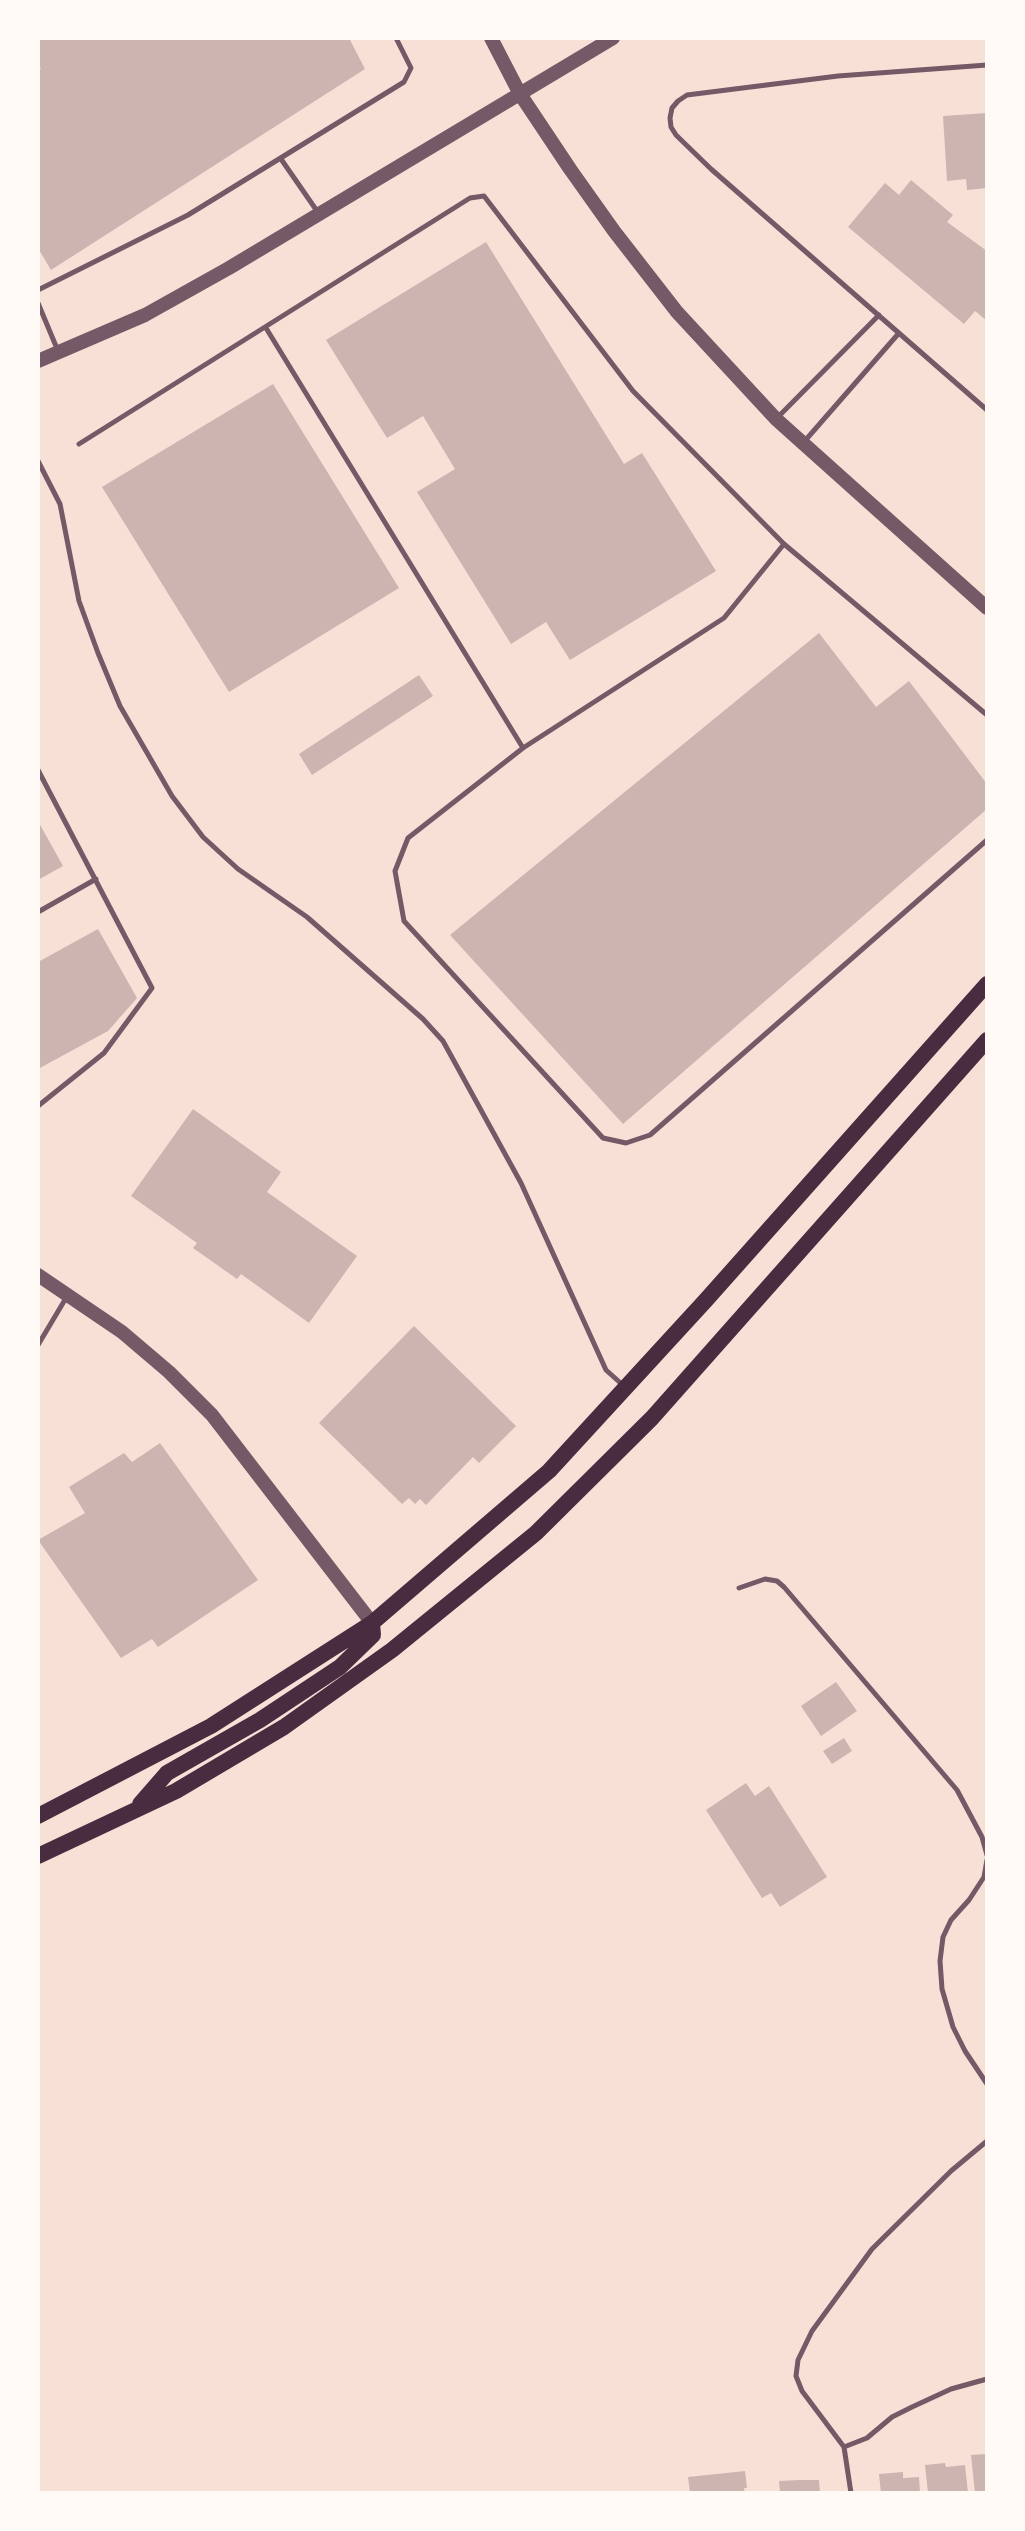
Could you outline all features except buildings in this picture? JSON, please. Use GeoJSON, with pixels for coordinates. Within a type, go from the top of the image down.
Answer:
{"type":"FeatureCollection","features":[{"type":"Feature","properties":{"kind":"main road"},"geometry":{"type":"LineString","coordinates":[[38,1816],[211,1726],[372,1623],[549,1471],[987,984]]}},
{"type":"Feature","properties":{"kind":"main road"},"geometry":{"type":"LineString","coordinates":[[38,1856],[176,1791],[284,1727],[392,1650],[536,1533],[637,1435],[987,1040]]}},
{"type":"Feature","properties":{"kind":"main road"},"geometry":{"type":"LineString","coordinates":[[134,1810],[167,1773],[260,1720],[340,1667],[373,1635],[372,1623]]}},
{"type":"Feature","properties":{"kind":"street"},"geometry":{"type":"LineString","coordinates":[[491,38],[520,94],[596,207],[697,334],[776,419],[987,608]]}},
{"type":"Feature","properties":{"kind":"street"},"geometry":{"type":"LineString","coordinates":[[38,361],[145,315],[229,268],[613,38]]}},
{"type":"Feature","properties":{"kind":"street"},"geometry":{"type":"LineString","coordinates":[[38,1275],[69,1293],[134,1342],[212,1415],[372,1623]]}},
{"type":"Feature","properties":{"kind":"lane"},"geometry":{"type":"LineString","coordinates":[[38,290],[188,215],[404,82],[411,68],[396,38]]}},
{"type":"Feature","properties":{"kind":"lane"},"geometry":{"type":"LineString","coordinates":[[987,65],[838,76],[687,95],[672,108],[671,127],[711,169],[987,410]]}},
{"type":"Feature","properties":{"kind":"lane"},"geometry":{"type":"LineString","coordinates":[[281,159],[318,212]]}},
{"type":"Feature","properties":{"kind":"lane"},"geometry":{"type":"LineString","coordinates":[[79,444],[470,198],[484,196],[633,391],[784,544],[987,715]]}},
{"type":"Feature","properties":{"kind":"lane"},"geometry":{"type":"LineString","coordinates":[[38,303],[58,352]]}},
{"type":"Feature","properties":{"kind":"lane"},"geometry":{"type":"LineString","coordinates":[[776,419],[879,315]]}},
{"type":"Feature","properties":{"kind":"lane"},"geometry":{"type":"LineString","coordinates":[[266,328],[523,748]]}},
{"type":"Feature","properties":{"kind":"lane"},"geometry":{"type":"LineString","coordinates":[[802,443],[899,333]]}},
{"type":"Feature","properties":{"kind":"lane"},"geometry":{"type":"LineString","coordinates":[[38,461],[60,504],[79,601],[98,653],[120,706],[172,796],[203,837],[238,869],[307,917],[423,1019],[443,1041],[521,1183],[606,1370],[626,1387]]}},
{"type":"Feature","properties":{"kind":"lane"},"geometry":{"type":"LineString","coordinates":[[784,544],[724,618],[523,748],[408,838],[395,871],[404,921],[603,1138],[626,1143],[650,1135],[987,840]]}},
{"type":"Feature","properties":{"kind":"lane"},"geometry":{"type":"LineString","coordinates":[[38,770],[152,988],[104,1053],[38,1106]]}},
{"type":"Feature","properties":{"kind":"lane"},"geometry":{"type":"LineString","coordinates":[[38,912],[96,879]]}},
{"type":"Feature","properties":{"kind":"lane"},"geometry":{"type":"LineString","coordinates":[[38,1345],[69,1293]]}},
{"type":"Feature","properties":{"kind":"lane"},"geometry":{"type":"LineString","coordinates":[[739,1588],[765,1579],[777,1581],[784,1587],[957,1790],[982,1837],[987,1858],[984,1877],[951,1920],[943,1937],[940,1961],[942,1989],[953,2027],[987,2084]]}},
{"type":"Feature","properties":{"kind":"lane"},"geometry":{"type":"LineString","coordinates":[[851,2493],[844,2447],[802,2391],[796,2376],[798,2360],[812,2331],[872,2249],[951,2171],[987,2141]]}},
{"type":"Feature","properties":{"kind":"lane"},"geometry":{"type":"LineString","coordinates":[[844,2447],[867,2438],[892,2417],[912,2407],[951,2389],[987,2379]]}}]}
